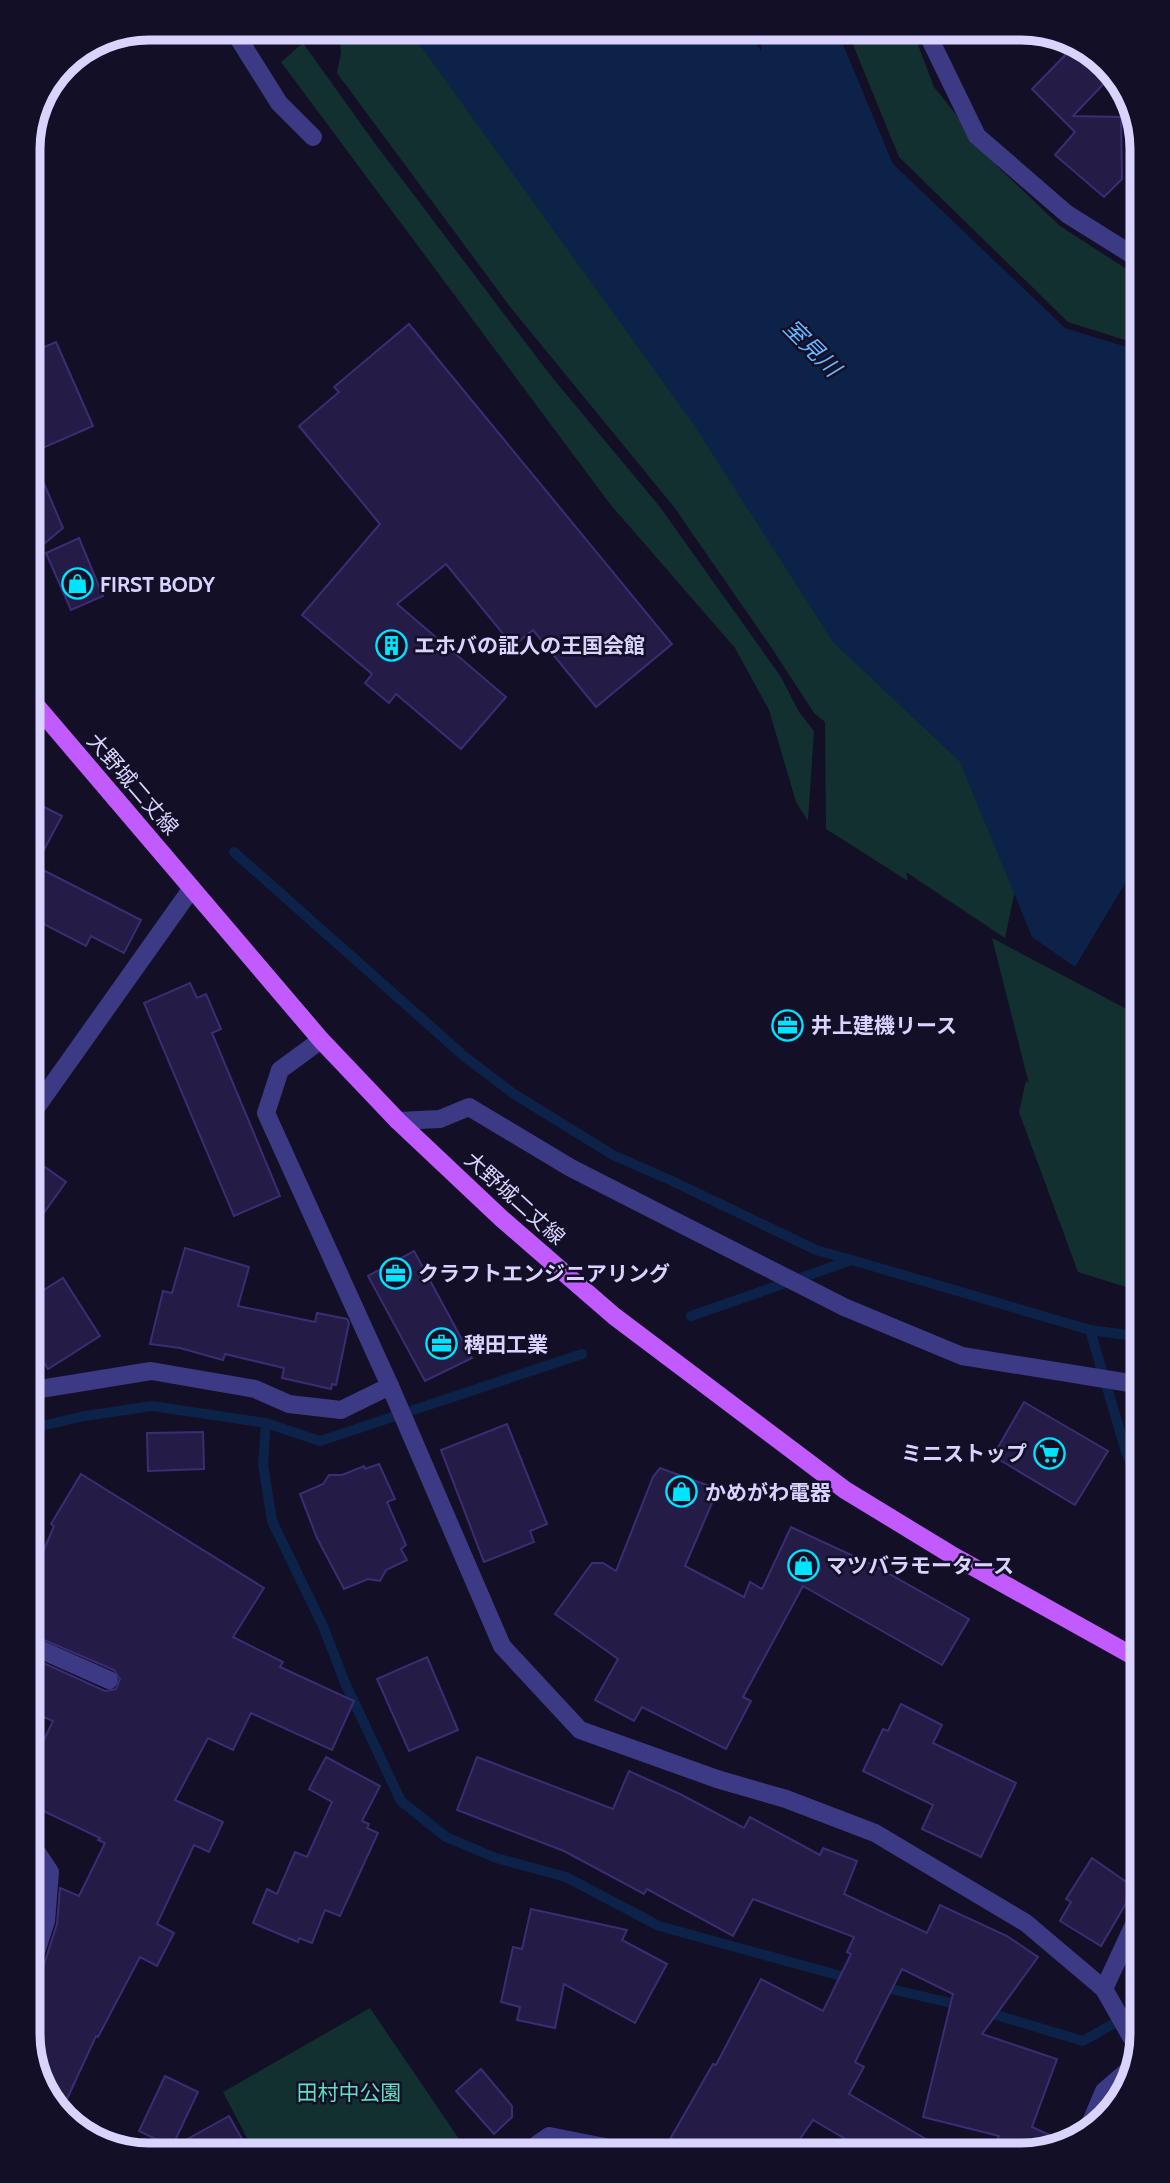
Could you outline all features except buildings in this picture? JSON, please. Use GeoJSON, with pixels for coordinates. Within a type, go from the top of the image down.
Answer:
{"type":"FeatureCollection","features":[{"type":"Feature","properties":{"kind":"main road","name":"大野城二丈線"},"geometry":{"type":"LineString","coordinates":[[40,710],[321,1040],[398,1121],[502,1219],[614,1316],[845,1490],[950,1554],[1130,1654]]}},
{"type":"Feature","properties":{"kind":"street"},"geometry":{"type":"LineString","coordinates":[[240,40],[279,103],[313,137]]}},
{"type":"Feature","properties":{"kind":"street"},"geometry":{"type":"LineString","coordinates":[[930,40],[977,136],[1066,214],[1130,254]]}},
{"type":"Feature","properties":{"kind":"street"},"geometry":{"type":"LineString","coordinates":[[40,1102],[192,888]]}},
{"type":"Feature","properties":{"kind":"street"},"geometry":{"type":"LineString","coordinates":[[321,1040],[280,1070],[266,1113],[414,1440],[502,1646],[580,1730],[717,1779],[786,1799],[875,1833],[1026,1923],[1104,1989],[1130,2035]]}},
{"type":"Feature","properties":{"kind":"street"},"geometry":{"type":"LineString","coordinates":[[398,1121],[440,1119],[469,1107],[571,1168],[844,1307],[962,1356],[1130,1383]]}},
{"type":"Feature","properties":{"kind":"street"},"geometry":{"type":"LineString","coordinates":[[40,1389],[151,1371],[255,1388],[289,1404],[341,1410],[390,1386]]}},
{"type":"Feature","properties":{"kind":"street"},"geometry":{"type":"LineString","coordinates":[[40,1649],[109,1680]]}},
{"type":"Feature","properties":{"kind":"street"},"geometry":{"type":"LineString","coordinates":[[40,1856],[51,1872],[46,1921],[40,1940]]}},
{"type":"Feature","properties":{"kind":"street"},"geometry":{"type":"LineString","coordinates":[[1104,1989],[1130,1933]]}},
{"type":"Feature","properties":{"kind":"street"},"geometry":{"type":"LineString","coordinates":[[1094,2115],[1104,2091],[1121,2076]]}},
{"type":"Feature","properties":{"kind":"street"},"geometry":{"type":"LineString","coordinates":[[539,2143],[549,2136],[585,2143]]}},
{"type":"Feature","properties":{"kind":"green space"},"geometry":{"type":"Polygon","coordinates":[[[340,40],[441,40],[977,758],[1018,876],[1005,938],[906,872],[908,881],[826,829],[825,722],[814,713],[674,507],[511,308],[337,73],[341,53],[340,40]]]}},
{"type":"Feature","properties":{"kind":"green space"},"geometry":{"type":"Polygon","coordinates":[[[851,40],[916,40],[934,87],[997,166],[1060,226],[1130,271],[1130,341],[1068,322],[899,157],[851,40]]]}},
{"type":"Feature","properties":{"kind":"green space"},"geometry":{"type":"Polygon","coordinates":[[[303,43],[376,145],[551,376],[660,507],[781,677],[799,712],[814,731],[808,821],[796,802],[769,710],[735,648],[610,504],[281,62],[303,43]]]}},
{"type":"Feature","properties":{"kind":"green space"},"geometry":{"type":"Polygon","coordinates":[[[992,938],[1130,1011],[1130,1288],[1078,1272],[1019,1112],[1026,1080],[1029,1084],[992,938]]]}},
{"type":"Feature","properties":{"kind":"green space","name":"田村中公園"},"geometry":{"type":"Polygon","coordinates":[[[370,2008],[462,2143],[250,2143],[223,2092],[370,2008]]]}},
{"type":"Feature","properties":{"kind":"water","name":"室見川"},"geometry":{"type":"Polygon","coordinates":[[[416,40],[754,40],[761,51],[762,40],[841,40],[893,164],[1065,328],[1127,347],[1130,346],[1130,875],[1075,967],[1032,937],[960,762],[833,642],[694,425],[416,40]]]}},
{"type":"Feature","properties":{"kind":"waterway"},"geometry":{"type":"LineString","coordinates":[[234,852],[465,1057],[514,1094],[613,1155],[816,1250],[852,1260]]}},
{"type":"Feature","properties":{"kind":"waterway"},"geometry":{"type":"LineString","coordinates":[[691,1316],[852,1260],[1090,1330],[1130,1335]]}},
{"type":"Feature","properties":{"kind":"waterway"},"geometry":{"type":"LineString","coordinates":[[1090,1330],[1130,1461]]}},
{"type":"Feature","properties":{"kind":"waterway"},"geometry":{"type":"LineString","coordinates":[[40,1426],[152,1406],[266,1423],[320,1441],[582,1354]]}},
{"type":"Feature","properties":{"kind":"waterway"},"geometry":{"type":"LineString","coordinates":[[266,1423],[263,1464],[272,1521],[323,1626],[345,1683],[401,1801],[446,1837],[496,1858],[566,1877],[659,1926],[852,1979]]}},
{"type":"Feature","properties":{"kind":"waterway"},"geometry":{"type":"LineString","coordinates":[[878,1986],[964,2006]]}},
{"type":"Feature","properties":{"kind":"waterway"},"geometry":{"type":"LineString","coordinates":[[983,2011],[1083,2041],[1130,2014]]}},
{"type":"Feature","properties":{"kind":"place","name":"FIRST BODY"},"geometry":{"type":"Point","coordinates":[77,584]}},
{"type":"Feature","properties":{"kind":"place","name":"エホバの証人の王国会館"},"geometry":{"type":"Point","coordinates":[391,645]}},
{"type":"Feature","properties":{"kind":"place","name":"井上建機リース"},"geometry":{"type":"Point","coordinates":[788,1025]}},
{"type":"Feature","properties":{"kind":"place","name":"クラフトエンジニアリング"},"geometry":{"type":"Point","coordinates":[395,1273]}},
{"type":"Feature","properties":{"kind":"place","name":"稗田工業"},"geometry":{"type":"Point","coordinates":[441,1344]}},
{"type":"Feature","properties":{"kind":"place","name":"ミニストップ"},"geometry":{"type":"Point","coordinates":[1050,1453]}},
{"type":"Feature","properties":{"kind":"place","name":"かめがわ電器"},"geometry":{"type":"Point","coordinates":[682,1492]}},
{"type":"Feature","properties":{"kind":"place","name":"マツバラモータース"},"geometry":{"type":"Point","coordinates":[803,1565]}}]}
